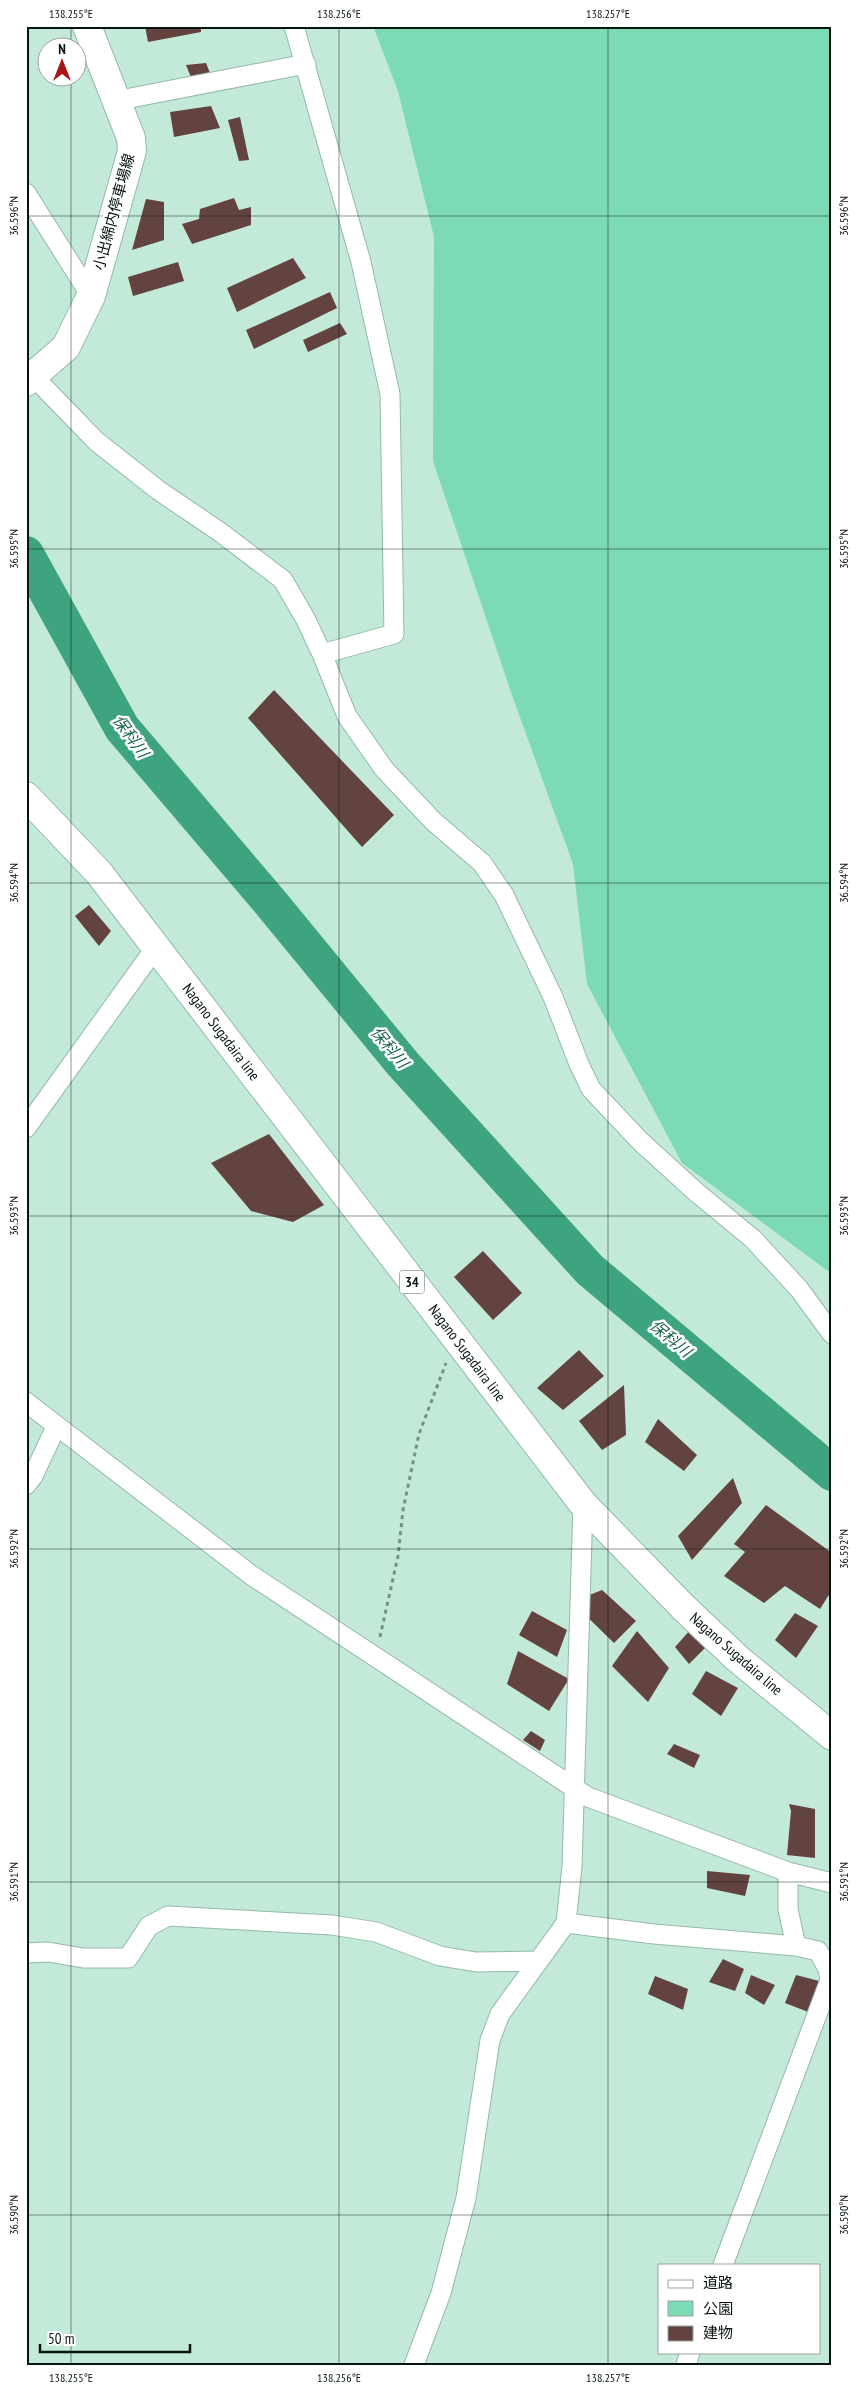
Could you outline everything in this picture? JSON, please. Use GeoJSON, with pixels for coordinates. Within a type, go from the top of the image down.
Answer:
{"type":"FeatureCollection","features":[{"type":"Feature","properties":{"kind":"main road","name":"小出綿内停車場線"},"geometry":{"type":"LineString","coordinates":[[30,379],[66,347],[91,296],[132,152],[131,138],[87,26]]}},
{"type":"Feature","properties":{"kind":"main road","name":"Nagano Sugadaira line"},"geometry":{"type":"LineString","coordinates":[[26,796],[99,873],[582,1504],[683,1607],[738,1659],[832,1736]]}},
{"type":"Feature","properties":{"kind":"street"},"geometry":{"type":"LineString","coordinates":[[294,26],[361,262],[390,394],[394,634],[322,654]]}},
{"type":"Feature","properties":{"kind":"street"},"geometry":{"type":"LineString","coordinates":[[115,101],[306,64]]}},
{"type":"Feature","properties":{"kind":"street"},"geometry":{"type":"LineString","coordinates":[[26,193],[91,296]]}},
{"type":"Feature","properties":{"kind":"street"},"geometry":{"type":"LineString","coordinates":[[30,379],[96,441],[158,490],[220,532],[283,580],[306,620],[347,716],[384,769],[433,821],[482,863],[504,894],[553,997],[578,1064],[591,1089],[647,1147],[696,1192],[753,1239],[799,1289],[832,1334]]}},
{"type":"Feature","properties":{"kind":"street"},"geometry":{"type":"LineString","coordinates":[[26,1128],[156,947]]}},
{"type":"Feature","properties":{"kind":"street"},"geometry":{"type":"LineString","coordinates":[[26,1402],[56,1427],[251,1575],[588,1796],[788,1872],[832,1883]]}},
{"type":"Feature","properties":{"kind":"street"},"geometry":{"type":"LineString","coordinates":[[26,1485],[33,1476],[56,1427]]}},
{"type":"Feature","properties":{"kind":"street"},"geometry":{"type":"LineString","coordinates":[[414,2365],[442,2293],[466,2198],[490,2040],[500,2014],[566,1923],[572,1867],[582,1504]]}},
{"type":"Feature","properties":{"kind":"street"},"geometry":{"type":"LineString","coordinates":[[788,1872],[788,1910],[796,1946]]}},
{"type":"Feature","properties":{"kind":"street"},"geometry":{"type":"LineString","coordinates":[[26,1953],[48,1952],[83,1958],[128,1958],[149,1926],[168,1916],[332,1926],[376,1932],[440,1956],[476,1962],[538,1961]]}},
{"type":"Feature","properties":{"kind":"street"},"geometry":{"type":"LineString","coordinates":[[566,1923],[654,1934],[796,1946],[825,1951],[830,1980],[723,2264]]}},
{"type":"Feature","properties":{"kind":"path"},"geometry":{"type":"LineString","coordinates":[[376,1657],[398,1556],[403,1510],[420,1434],[456,1339]]}},
{"type":"Feature","properties":{"kind":"green space"},"geometry":{"type":"Polygon","coordinates":[[[373,26],[832,26],[832,1274],[682,1163],[587,984],[573,864],[513,698],[433,461],[434,237],[398,91],[373,26]]]}},
{"type":"Feature","properties":{"kind":"building"},"geometry":{"type":"Polygon","coordinates":[[[145,26],[201,26],[201,32],[148,42],[145,26]]]}},
{"type":"Feature","properties":{"kind":"building"},"geometry":{"type":"Polygon","coordinates":[[[206,63],[212,78],[193,82],[186,65],[206,63]]]}},
{"type":"Feature","properties":{"kind":"building"},"geometry":{"type":"Polygon","coordinates":[[[211,106],[220,128],[174,137],[170,112],[211,106]]]}},
{"type":"Feature","properties":{"kind":"building"},"geometry":{"type":"Polygon","coordinates":[[[240,117],[249,160],[239,161],[228,120],[240,117]]]}},
{"type":"Feature","properties":{"kind":"building"},"geometry":{"type":"Polygon","coordinates":[[[234,198],[239,210],[251,207],[251,225],[192,244],[182,224],[199,219],[200,209],[234,198]]]}},
{"type":"Feature","properties":{"kind":"building"},"geometry":{"type":"Polygon","coordinates":[[[146,199],[164,202],[164,240],[132,250],[146,199]]]}},
{"type":"Feature","properties":{"kind":"building"},"geometry":{"type":"Polygon","coordinates":[[[293,258],[306,278],[237,312],[227,288],[293,258]]]}},
{"type":"Feature","properties":{"kind":"building"},"geometry":{"type":"Polygon","coordinates":[[[178,262],[184,281],[133,296],[128,277],[178,262]]]}},
{"type":"Feature","properties":{"kind":"building"},"geometry":{"type":"Polygon","coordinates":[[[330,292],[337,308],[254,349],[246,330],[330,292]]]}},
{"type":"Feature","properties":{"kind":"building"},"geometry":{"type":"Polygon","coordinates":[[[340,323],[347,334],[308,352],[303,340],[340,323]]]}},
{"type":"Feature","properties":{"kind":"building"},"geometry":{"type":"Polygon","coordinates":[[[274,690],[394,815],[362,847],[248,718],[274,690]]]}},
{"type":"Feature","properties":{"kind":"building"},"geometry":{"type":"Polygon","coordinates":[[[89,905],[111,931],[99,946],[75,916],[89,905]]]}},
{"type":"Feature","properties":{"kind":"building"},"geometry":{"type":"Polygon","coordinates":[[[269,1134],[324,1205],[293,1222],[251,1211],[211,1163],[269,1134]]]}},
{"type":"Feature","properties":{"kind":"building"},"geometry":{"type":"Polygon","coordinates":[[[483,1251],[522,1293],[493,1320],[454,1277],[483,1251]]]}},
{"type":"Feature","properties":{"kind":"building"},"geometry":{"type":"Polygon","coordinates":[[[579,1350],[604,1376],[563,1410],[537,1388],[579,1350]]]}},
{"type":"Feature","properties":{"kind":"building"},"geometry":{"type":"Polygon","coordinates":[[[624,1385],[626,1435],[602,1450],[579,1421],[624,1385]]]}},
{"type":"Feature","properties":{"kind":"building"},"geometry":{"type":"Polygon","coordinates":[[[658,1419],[697,1455],[684,1471],[645,1442],[658,1419]]]}},
{"type":"Feature","properties":{"kind":"building"},"geometry":{"type":"Polygon","coordinates":[[[733,1478],[742,1503],[692,1560],[678,1536],[733,1478]]]}},
{"type":"Feature","properties":{"kind":"building"},"geometry":{"type":"Polygon","coordinates":[[[766,1505],[832,1553],[832,1590],[820,1609],[785,1586],[764,1603],[724,1576],[745,1552],[734,1544],[766,1505]]]}},
{"type":"Feature","properties":{"kind":"building"},"geometry":{"type":"Polygon","coordinates":[[[602,1590],[636,1621],[614,1643],[572,1602],[602,1590]]]}},
{"type":"Feature","properties":{"kind":"building"},"geometry":{"type":"Polygon","coordinates":[[[532,1611],[567,1630],[557,1657],[519,1635],[532,1611]]]}},
{"type":"Feature","properties":{"kind":"building"},"geometry":{"type":"Polygon","coordinates":[[[795,1613],[818,1626],[796,1658],[775,1640],[795,1613]]]}},
{"type":"Feature","properties":{"kind":"building"},"geometry":{"type":"Polygon","coordinates":[[[691,1629],[707,1646],[689,1664],[675,1647],[691,1629]]]}},
{"type":"Feature","properties":{"kind":"building"},"geometry":{"type":"Polygon","coordinates":[[[637,1631],[669,1668],[648,1702],[612,1666],[637,1631]]]}},
{"type":"Feature","properties":{"kind":"building"},"geometry":{"type":"Polygon","coordinates":[[[518,1651],[569,1679],[549,1711],[507,1684],[518,1651]]]}},
{"type":"Feature","properties":{"kind":"building"},"geometry":{"type":"Polygon","coordinates":[[[706,1671],[738,1688],[721,1716],[692,1694],[706,1671]]]}},
{"type":"Feature","properties":{"kind":"building"},"geometry":{"type":"Polygon","coordinates":[[[531,1731],[545,1740],[540,1751],[523,1740],[531,1731]]]}},
{"type":"Feature","properties":{"kind":"building"},"geometry":{"type":"Polygon","coordinates":[[[674,1744],[700,1755],[694,1768],[667,1754],[674,1744]]]}},
{"type":"Feature","properties":{"kind":"building"},"geometry":{"type":"Polygon","coordinates":[[[789,1804],[815,1809],[815,1858],[787,1855],[791,1811],[789,1804]]]}},
{"type":"Feature","properties":{"kind":"building"},"geometry":{"type":"Polygon","coordinates":[[[707,1871],[750,1875],[745,1896],[707,1888],[707,1871]]]}},
{"type":"Feature","properties":{"kind":"building"},"geometry":{"type":"Polygon","coordinates":[[[723,1959],[744,1969],[735,1991],[709,1982],[723,1959]]]}},
{"type":"Feature","properties":{"kind":"building"},"geometry":{"type":"Polygon","coordinates":[[[751,1975],[775,1985],[764,2005],[745,1993],[751,1975]]]}},
{"type":"Feature","properties":{"kind":"building"},"geometry":{"type":"Polygon","coordinates":[[[796,1975],[827,1983],[816,2015],[785,2003],[796,1975]]]}},
{"type":"Feature","properties":{"kind":"building"},"geometry":{"type":"Polygon","coordinates":[[[655,1976],[688,1989],[683,2010],[648,1994],[655,1976]]]}},
{"type":"Feature","properties":{"kind":"waterway","name":"保科川"},"geometry":{"type":"LineString","coordinates":[[26,554],[122,728],[270,902],[403,1064],[590,1270],[832,1473]]}}]}
